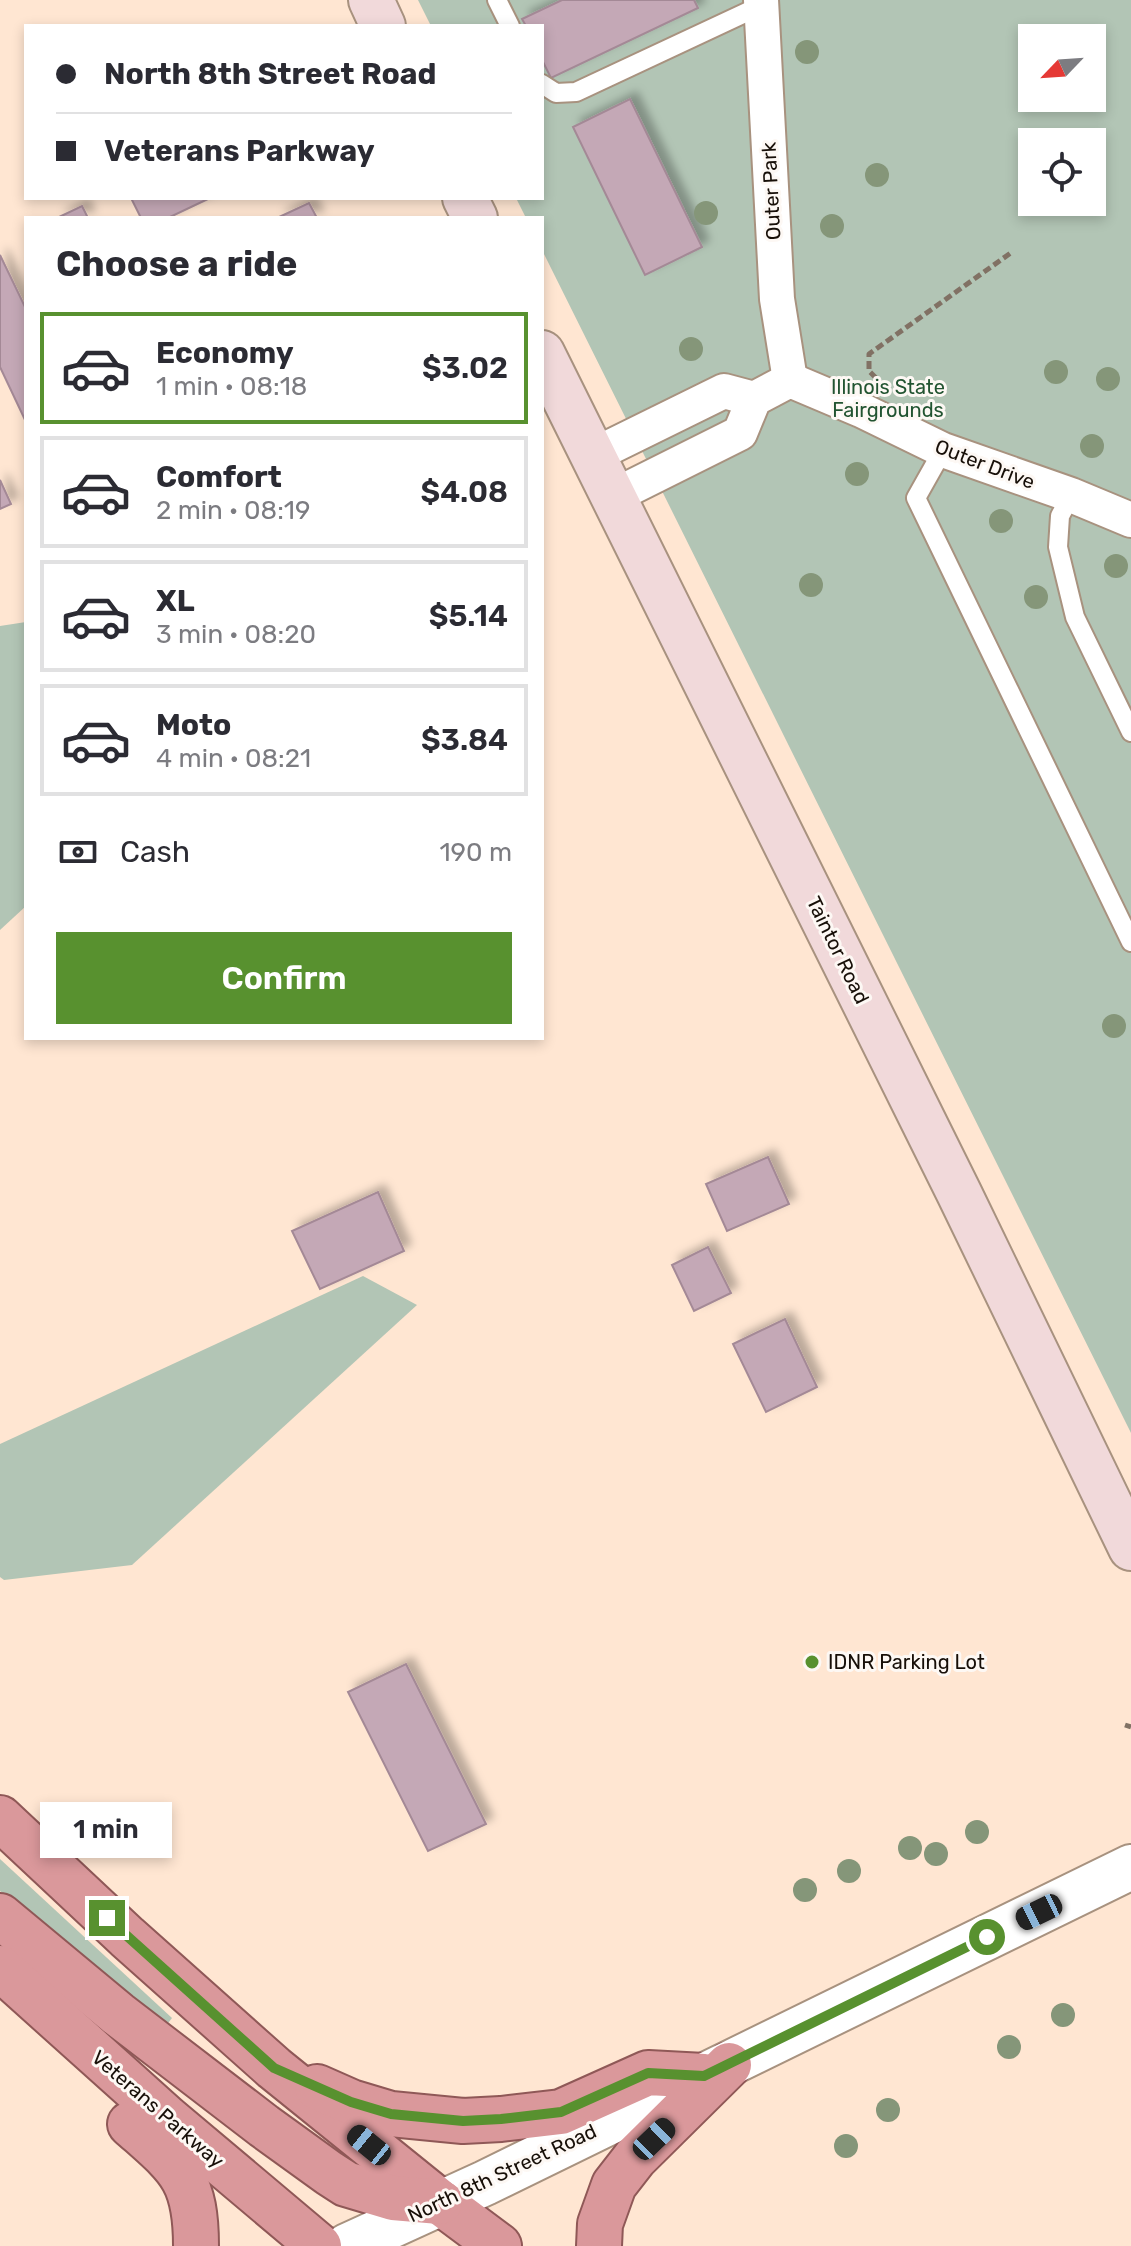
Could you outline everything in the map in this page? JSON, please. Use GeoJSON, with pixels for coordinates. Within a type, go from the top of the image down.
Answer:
{"type":"FeatureCollection","features":[{"type":"Feature","properties":{"kind":"highway"},"geometry":{"type":"LineString","coordinates":[[0,1818],[274,2068],[499,2246]]}},
{"type":"Feature","properties":{"kind":"highway"},"geometry":{"type":"LineString","coordinates":[[0,1916],[118,2014],[329,2173],[346,2184],[393,2198],[440,2202]]}},
{"type":"Feature","properties":{"kind":"highway","name":"Veterans Parkway"},"geometry":{"type":"LineString","coordinates":[[0,1968],[167,2118],[319,2246]]}},
{"type":"Feature","properties":{"kind":"highway"},"geometry":{"type":"LineString","coordinates":[[0,2007],[173,2162],[186,2180],[192,2198],[196,2246]]}},
{"type":"Feature","properties":{"kind":"highway"},"geometry":{"type":"LineString","coordinates":[[274,2068],[351,2102],[391,2114],[463,2121],[561,2112],[648,2073],[717,2070]]}},
{"type":"Feature","properties":{"kind":"highway"},"geometry":{"type":"LineString","coordinates":[[599,2246],[600,2224],[614,2185],[717,2070]]}},
{"type":"Feature","properties":{"kind":"main road"},"geometry":{"type":"LineString","coordinates":[[371,0],[382,24]]}},
{"type":"Feature","properties":{"kind":"main road","name":"Taintor Road"},"geometry":{"type":"LineString","coordinates":[[544,357],[959,1193],[1131,1548]]}},
{"type":"Feature","properties":{"kind":"street","name":"Outer Park"},"geometry":{"type":"LineString","coordinates":[[762,2],[777,299],[790,380]]}},
{"type":"Feature","properties":{"kind":"street"},"geometry":{"type":"LineString","coordinates":[[614,496],[740,433],[754,399],[790,380]]}},
{"type":"Feature","properties":{"kind":"street","name":"Outer Drive"},"geometry":{"type":"LineString","coordinates":[[790,380],[875,416],[943,450],[1071,495],[1131,520]]}},
{"type":"Feature","properties":{"kind":"street"},"geometry":{"type":"LineString","coordinates":[[594,455],[724,391],[754,399]]}},
{"type":"Feature","properties":{"kind":"street","name":"North 8th Street Road"},"geometry":{"type":"LineString","coordinates":[[347,2246],[485,2183],[1131,1867]]}},
{"type":"Feature","properties":{"kind":"lane"},"geometry":{"type":"LineString","coordinates":[[497,0],[509,24]]}},
{"type":"Feature","properties":{"kind":"lane"},"geometry":{"type":"LineString","coordinates":[[544,85],[556,93],[576,92],[762,2]]}},
{"type":"Feature","properties":{"kind":"lane"},"geometry":{"type":"LineString","coordinates":[[943,450],[916,498],[1131,942]]}},
{"type":"Feature","properties":{"kind":"lane"},"geometry":{"type":"LineString","coordinates":[[1071,495],[1060,516],[1058,547],[1075,617],[1131,732]]}},
{"type":"Feature","properties":{"kind":"path"},"geometry":{"type":"LineString","coordinates":[[878,386],[881,382],[869,371],[869,354],[1012,252]]}},
{"type":"Feature","properties":{"kind":"green space","name":"Illinois State Fairgrounds"},"geometry":{"type":"Polygon","coordinates":[[[418,0],[1131,0],[1131,1433],[544,254],[544,216],[525,216],[517,200],[544,200],[544,24],[430,24],[418,0]]]}},
{"type":"Feature","properties":{"kind":"green space"},"geometry":{"type":"Polygon","coordinates":[[[24,622],[24,908],[0,930],[0,626],[24,622]]]}},
{"type":"Feature","properties":{"kind":"green space"},"geometry":{"type":"Polygon","coordinates":[[[363,1276],[417,1305],[132,1565],[4,1580],[0,1577],[0,1444],[363,1276]]]}},
{"type":"Feature","properties":{"kind":"green space"},"geometry":{"type":"Polygon","coordinates":[[[0,1859],[172,2018],[165,2027],[0,1891],[0,1859]]]}},
{"type":"Feature","properties":{"kind":"building"},"geometry":{"type":"Polygon","coordinates":[[[562,0],[694,0],[698,8],[551,78],[544,64],[544,24],[525,24],[522,19],[562,0]]]}},
{"type":"Feature","properties":{"kind":"building"},"geometry":{"type":"Polygon","coordinates":[[[630,99],[702,247],[645,275],[573,127],[630,99]]]}},
{"type":"Feature","properties":{"kind":"building"},"geometry":{"type":"Polygon","coordinates":[[[132,200],[206,200],[172,216],[140,216],[132,200]]]}},
{"type":"Feature","properties":{"kind":"building"},"geometry":{"type":"Polygon","coordinates":[[[309,203],[316,216],[281,216],[309,203]]]}},
{"type":"Feature","properties":{"kind":"building"},"geometry":{"type":"Polygon","coordinates":[[[82,206],[87,216],[61,216],[82,206]]]}},
{"type":"Feature","properties":{"kind":"building"},"geometry":{"type":"Polygon","coordinates":[[[0,255],[24,305],[24,418],[0,367],[0,255]]]}},
{"type":"Feature","properties":{"kind":"building"},"geometry":{"type":"Polygon","coordinates":[[[0,480],[11,504],[0,509],[0,480]]]}},
{"type":"Feature","properties":{"kind":"building"},"geometry":{"type":"Polygon","coordinates":[[[768,1157],[789,1204],[727,1231],[706,1184],[768,1157]]]}},
{"type":"Feature","properties":{"kind":"building"},"geometry":{"type":"Polygon","coordinates":[[[378,1192],[404,1251],[320,1289],[292,1231],[378,1192]]]}},
{"type":"Feature","properties":{"kind":"building"},"geometry":{"type":"Polygon","coordinates":[[[708,1247],[731,1293],[694,1311],[672,1265],[708,1247]]]}},
{"type":"Feature","properties":{"kind":"building"},"geometry":{"type":"Polygon","coordinates":[[[785,1319],[817,1387],[766,1412],[733,1344],[785,1319]]]}},
{"type":"Feature","properties":{"kind":"building"},"geometry":{"type":"Polygon","coordinates":[[[406,1664],[486,1824],[428,1851],[348,1692],[406,1664]]]}},
{"type":"Feature","properties":{"kind":"place","name":"IDNR Parking Lot"},"geometry":{"type":"Point","coordinates":[812,1662]}},
{"type":"Feature","properties":{"kind":"route"},"geometry":{"type":"LineString","coordinates":[[107,1918],[274,2068],[351,2102],[391,2114],[463,2121],[561,2112],[648,2073],[704,2076],[987,1937]]}}]}
